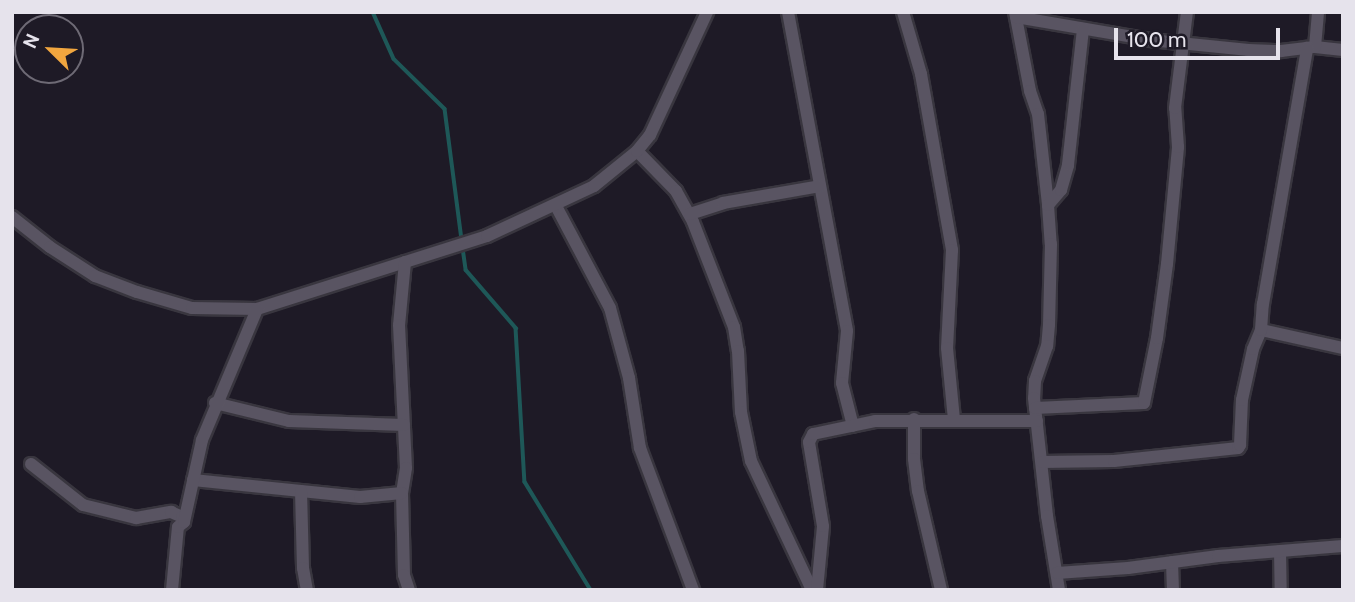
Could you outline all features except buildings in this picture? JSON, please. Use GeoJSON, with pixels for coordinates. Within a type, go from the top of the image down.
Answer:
{"type":"FeatureCollection","features":[{"type":"Feature","properties":{"kind":"street"},"geometry":{"type":"LineString","coordinates":[[12,217],[50,247],[95,276],[137,292],[192,308],[257,309],[486,236],[594,186],[637,151],[650,135],[707,12]]}},
{"type":"Feature","properties":{"kind":"street"},"geometry":{"type":"LineString","coordinates":[[788,12],[847,331],[842,383],[853,426]]}},
{"type":"Feature","properties":{"kind":"street"},"geometry":{"type":"LineString","coordinates":[[903,12],[921,74],[952,250],[947,348],[954,420]]}},
{"type":"Feature","properties":{"kind":"street"},"geometry":{"type":"LineString","coordinates":[[817,590],[823,526],[810,438],[813,434],[914,419],[954,420],[1144,403],[1157,338],[1167,264],[1178,147],[1175,108],[1187,12]]}},
{"type":"Feature","properties":{"kind":"street"},"geometry":{"type":"LineString","coordinates":[[1042,462],[1114,461],[1238,448],[1242,440],[1242,400],[1253,349],[1261,330],[1318,12]]}},
{"type":"Feature","properties":{"kind":"street"},"geometry":{"type":"LineString","coordinates":[[1059,590],[1046,516],[1035,380],[1047,346],[1051,244],[1038,114],[1030,91],[1016,15],[1083,29],[1248,50],[1311,47],[1343,50]]}},
{"type":"Feature","properties":{"kind":"street"},"geometry":{"type":"LineString","coordinates":[[1048,205],[1061,190],[1068,165],[1083,29]]}},
{"type":"Feature","properties":{"kind":"street"},"geometry":{"type":"LineString","coordinates":[[637,151],[676,191],[690,214],[734,327],[741,412],[751,461],[812,590]]}},
{"type":"Feature","properties":{"kind":"street"},"geometry":{"type":"LineString","coordinates":[[690,214],[723,203],[820,186]]}},
{"type":"Feature","properties":{"kind":"street"},"geometry":{"type":"LineString","coordinates":[[556,205],[610,309],[629,378],[640,448],[693,590]]}},
{"type":"Feature","properties":{"kind":"street"},"geometry":{"type":"LineString","coordinates":[[405,262],[399,326],[406,468],[402,493],[404,575],[409,590]]}},
{"type":"Feature","properties":{"kind":"street"},"geometry":{"type":"LineString","coordinates":[[170,589],[178,527],[184,522],[202,440],[215,403],[257,309]]}},
{"type":"Feature","properties":{"kind":"street"},"geometry":{"type":"LineString","coordinates":[[1261,330],[1343,348]]}},
{"type":"Feature","properties":{"kind":"street"},"geometry":{"type":"LineString","coordinates":[[215,403],[289,421],[404,425]]}},
{"type":"Feature","properties":{"kind":"street"},"geometry":{"type":"LineString","coordinates":[[914,419],[914,459],[918,491],[941,590]]}},
{"type":"Feature","properties":{"kind":"street"},"geometry":{"type":"LineString","coordinates":[[31,464],[83,505],[136,519],[171,512],[182,517],[184,522]]}},
{"type":"Feature","properties":{"kind":"street"},"geometry":{"type":"LineString","coordinates":[[193,480],[367,497],[402,493]]}},
{"type":"Feature","properties":{"kind":"street"},"geometry":{"type":"LineString","coordinates":[[301,491],[303,568],[307,590]]}},
{"type":"Feature","properties":{"kind":"street"},"geometry":{"type":"LineString","coordinates":[[1057,573],[1343,545]]}},
{"type":"Feature","properties":{"kind":"street"},"geometry":{"type":"LineString","coordinates":[[1280,551],[1281,590]]}},
{"type":"Feature","properties":{"kind":"street"},"geometry":{"type":"LineString","coordinates":[[1172,562],[1173,590]]}},
{"type":"Feature","properties":{"kind":"waterway"},"geometry":{"type":"LineString","coordinates":[[373,12],[394,59],[445,109],[462,240]]}},
{"type":"Feature","properties":{"kind":"waterway"},"geometry":{"type":"LineString","coordinates":[[463,248],[466,270],[516,328],[525,482],[591,590]]}}]}
